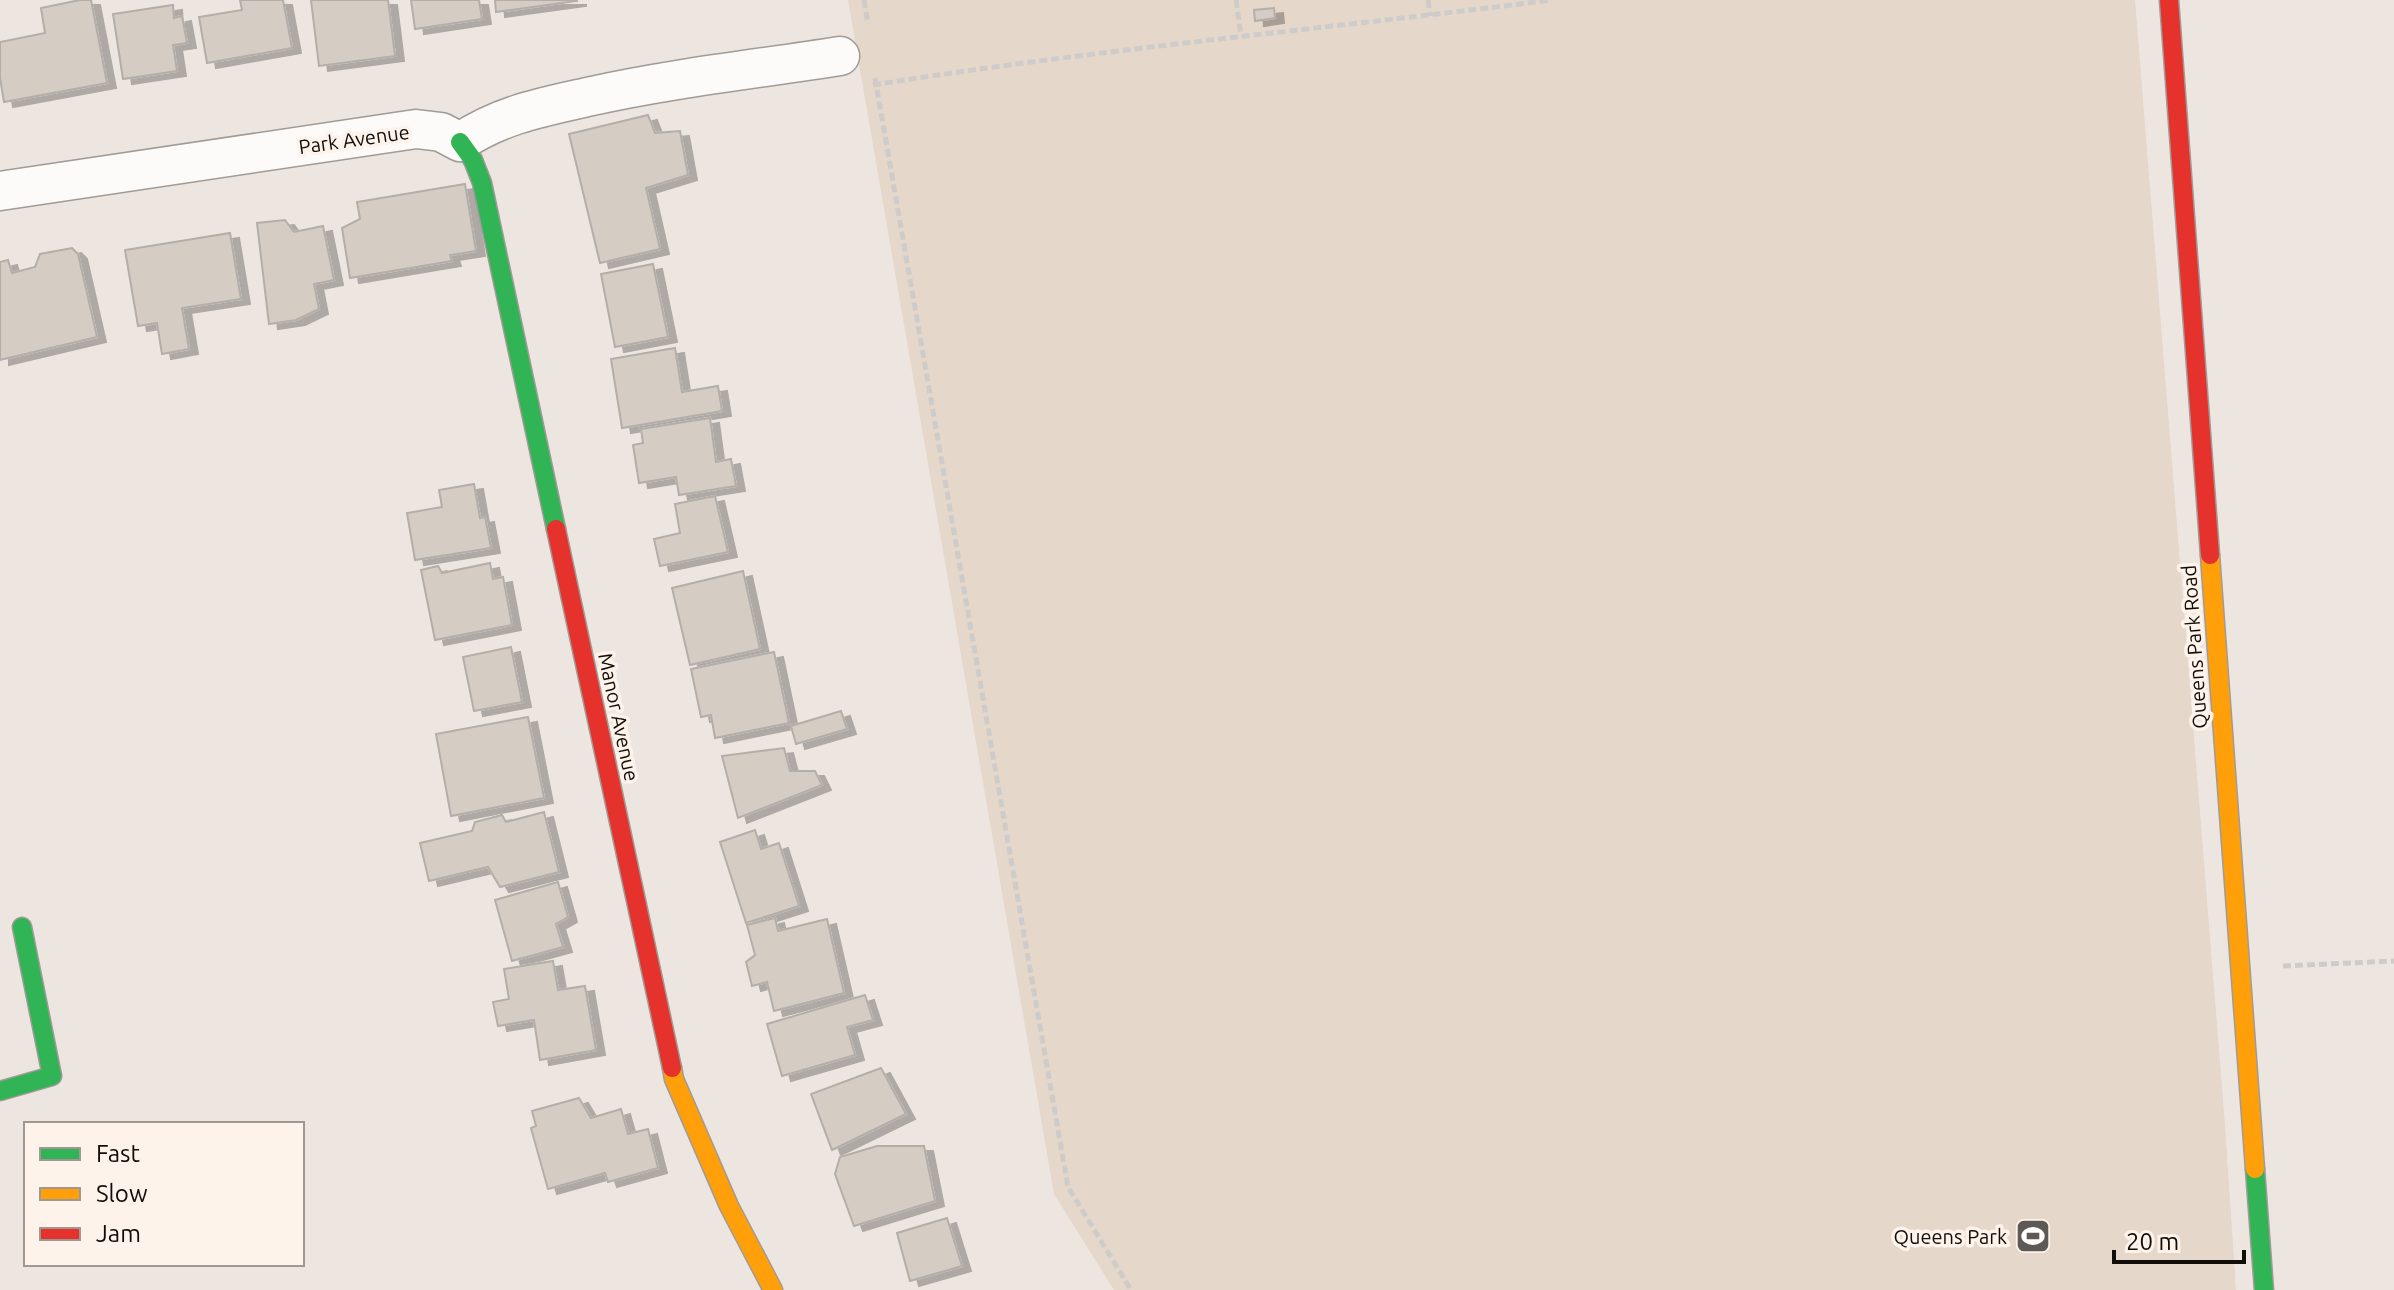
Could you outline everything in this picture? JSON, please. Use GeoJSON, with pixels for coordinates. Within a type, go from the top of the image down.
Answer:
{"type":"FeatureCollection","features":[{"type":"Feature","properties":{"kind":"street","name":"Queens Park Road"},"geometry":{"type":"LineString","coordinates":[[2169,0],[2264,1290]]}},
{"type":"Feature","properties":{"kind":"street"},"geometry":{"type":"LineString","coordinates":[[460,142],[483,127],[520,112],[628,88],[857,63]]}},
{"type":"Feature","properties":{"kind":"street","name":"Park Avenue"},"geometry":{"type":"LineString","coordinates":[[0,191],[416,129],[441,132],[460,142]]}},
{"type":"Feature","properties":{"kind":"street","name":"Manor Avenue"},"geometry":{"type":"LineString","coordinates":[[460,142],[473,160],[482,183],[674,1079],[729,1206],[773,1290]]}},
{"type":"Feature","properties":{"kind":"street"},"geometry":{"type":"LineString","coordinates":[[0,1091],[52,1076],[22,927]]}},
{"type":"Feature","properties":{"kind":"path"},"geometry":{"type":"LineString","coordinates":[[864,0],[868,28]]}},
{"type":"Feature","properties":{"kind":"path"},"geometry":{"type":"LineString","coordinates":[[1236,0],[1241,36]]}},
{"type":"Feature","properties":{"kind":"path"},"geometry":{"type":"LineString","coordinates":[[1428,0],[1430,16]]}},
{"type":"Feature","properties":{"kind":"path"},"geometry":{"type":"LineString","coordinates":[[1131,1290],[1068,1187],[876,84],[857,63],[846,90],[876,84],[1241,36],[1551,0]]}},
{"type":"Feature","properties":{"kind":"path"},"geometry":{"type":"LineString","coordinates":[[2240,969],[2394,961]]}},
{"type":"Feature","properties":{"kind":"shaded area","name":"Queens Park"},"geometry":{"type":"Polygon","coordinates":[[[848,0],[2135,0],[2236,1290],[1114,1290],[1054,1194],[848,0]]]}},
{"type":"Feature","properties":{"kind":"building"},"geometry":{"type":"Polygon","coordinates":[[[91,0],[107,83],[4,102],[0,42],[45,33],[41,8],[91,0]]]}},
{"type":"Feature","properties":{"kind":"building"},"geometry":{"type":"Polygon","coordinates":[[[240,0],[283,0],[292,48],[207,63],[199,17],[242,10],[240,0]]]}},
{"type":"Feature","properties":{"kind":"building"},"geometry":{"type":"Polygon","coordinates":[[[311,0],[388,0],[395,56],[319,66],[311,0]]]}},
{"type":"Feature","properties":{"kind":"building"},"geometry":{"type":"Polygon","coordinates":[[[411,0],[479,0],[482,19],[415,29],[411,0]]]}},
{"type":"Feature","properties":{"kind":"building"},"geometry":{"type":"Polygon","coordinates":[[[495,0],[577,0],[577,1],[496,12],[495,0]]]}},
{"type":"Feature","properties":{"kind":"building"},"geometry":{"type":"Polygon","coordinates":[[[173,5],[174,18],[182,16],[187,43],[173,45],[177,71],[123,79],[113,14],[173,5]]]}},
{"type":"Feature","properties":{"kind":"building"},"geometry":{"type":"Polygon","coordinates":[[[1274,8],[1275,18],[1255,21],[1254,10],[1274,8]]]}},
{"type":"Feature","properties":{"kind":"building"},"geometry":{"type":"Polygon","coordinates":[[[648,115],[655,133],[680,131],[688,175],[646,188],[660,249],[600,263],[569,134],[648,115]]]}},
{"type":"Feature","properties":{"kind":"building"},"geometry":{"type":"Polygon","coordinates":[[[465,184],[476,251],[450,255],[452,261],[350,278],[342,228],[360,219],[357,202],[465,184]]]}},
{"type":"Feature","properties":{"kind":"building"},"geometry":{"type":"Polygon","coordinates":[[[285,220],[294,232],[323,226],[334,280],[314,284],[319,309],[296,320],[269,324],[257,223],[285,220]]]}},
{"type":"Feature","properties":{"kind":"building"},"geometry":{"type":"Polygon","coordinates":[[[230,233],[241,299],[182,308],[189,349],[162,354],[157,323],[138,326],[125,250],[230,233]]]}},
{"type":"Feature","properties":{"kind":"building"},"geometry":{"type":"Polygon","coordinates":[[[72,248],[78,254],[97,337],[0,360],[0,262],[8,260],[12,273],[35,267],[40,254],[72,248]]]}},
{"type":"Feature","properties":{"kind":"building"},"geometry":{"type":"Polygon","coordinates":[[[653,264],[668,337],[615,347],[601,274],[653,264]]]}},
{"type":"Feature","properties":{"kind":"building"},"geometry":{"type":"Polygon","coordinates":[[[675,348],[682,392],[718,386],[722,411],[622,428],[611,359],[675,348]]]}},
{"type":"Feature","properties":{"kind":"building"},"geometry":{"type":"Polygon","coordinates":[[[710,418],[716,462],[731,459],[736,486],[679,495],[676,477],[639,483],[633,445],[643,443],[641,429],[710,418]]]}},
{"type":"Feature","properties":{"kind":"building"},"geometry":{"type":"Polygon","coordinates":[[[474,484],[480,518],[485,517],[491,548],[415,560],[407,513],[442,507],[439,490],[474,484]]]}},
{"type":"Feature","properties":{"kind":"building"},"geometry":{"type":"Polygon","coordinates":[[[715,496],[728,552],[660,566],[654,539],[680,533],[675,504],[715,496]]]}},
{"type":"Feature","properties":{"kind":"building"},"geometry":{"type":"Polygon","coordinates":[[[490,563],[493,579],[503,577],[512,625],[435,640],[421,570],[438,566],[442,573],[490,563]]]}},
{"type":"Feature","properties":{"kind":"building"},"geometry":{"type":"Polygon","coordinates":[[[743,571],[760,649],[690,665],[672,588],[743,571]]]}},
{"type":"Feature","properties":{"kind":"building"},"geometry":{"type":"Polygon","coordinates":[[[511,647],[522,702],[474,711],[463,657],[511,647]]]}},
{"type":"Feature","properties":{"kind":"building"},"geometry":{"type":"Polygon","coordinates":[[[774,652],[789,723],[715,738],[711,715],[701,717],[691,669],[774,652]]]}},
{"type":"Feature","properties":{"kind":"building"},"geometry":{"type":"Polygon","coordinates":[[[841,711],[847,729],[796,744],[791,726],[841,711]]]}},
{"type":"Feature","properties":{"kind":"building"},"geometry":{"type":"Polygon","coordinates":[[[528,717],[544,798],[451,816],[436,734],[528,717]]]}},
{"type":"Feature","properties":{"kind":"building"},"geometry":{"type":"Polygon","coordinates":[[[784,748],[790,771],[815,771],[822,785],[738,818],[722,756],[784,748]]]}},
{"type":"Feature","properties":{"kind":"building"},"geometry":{"type":"Polygon","coordinates":[[[544,812],[559,872],[500,887],[488,867],[429,881],[420,843],[472,831],[475,822],[502,815],[506,822],[544,812]]]}},
{"type":"Feature","properties":{"kind":"building"},"geometry":{"type":"Polygon","coordinates":[[[755,830],[761,849],[779,843],[799,906],[746,923],[720,842],[755,830]]]}},
{"type":"Feature","properties":{"kind":"building"},"geometry":{"type":"Polygon","coordinates":[[[558,882],[568,917],[556,924],[563,947],[512,961],[495,900],[558,882]]]}},
{"type":"Feature","properties":{"kind":"building"},"geometry":{"type":"Polygon","coordinates":[[[775,918],[778,931],[827,919],[844,993],[774,1011],[767,982],[752,986],[746,962],[755,955],[747,925],[775,918]]]}},
{"type":"Feature","properties":{"kind":"building"},"geometry":{"type":"Polygon","coordinates":[[[553,961],[558,990],[585,986],[596,1050],[540,1060],[534,1020],[498,1026],[493,1002],[509,999],[504,969],[553,961]]]}},
{"type":"Feature","properties":{"kind":"building"},"geometry":{"type":"Polygon","coordinates":[[[865,995],[873,1020],[847,1027],[855,1055],[782,1076],[767,1024],[865,995]]]}},
{"type":"Feature","properties":{"kind":"building"},"geometry":{"type":"Polygon","coordinates":[[[881,1068],[906,1114],[832,1150],[811,1094],[881,1068]]]}},
{"type":"Feature","properties":{"kind":"building"},"geometry":{"type":"Polygon","coordinates":[[[579,1098],[591,1118],[621,1109],[628,1134],[648,1129],[658,1168],[608,1182],[605,1173],[548,1189],[531,1128],[536,1126],[532,1111],[579,1098]]]}},
{"type":"Feature","properties":{"kind":"building"},"geometry":{"type":"Polygon","coordinates":[[[877,1146],[924,1146],[935,1201],[854,1226],[835,1174],[840,1157],[877,1146]]]}},
{"type":"Feature","properties":{"kind":"building"},"geometry":{"type":"Polygon","coordinates":[[[947,1218],[962,1266],[910,1281],[897,1233],[947,1218]]]}},
{"type":"Feature","properties":{"kind":"traffic: fast"},"geometry":{"type":"LineString","coordinates":[[460,142],[473,160],[482,183],[556,529]]}},
{"type":"Feature","properties":{"kind":"traffic: fast"},"geometry":{"type":"LineString","coordinates":[[0,1091],[52,1076],[22,927]]}},
{"type":"Feature","properties":{"kind":"traffic: fast"},"geometry":{"type":"LineString","coordinates":[[2255,1169],[2264,1290]]}},
{"type":"Feature","properties":{"kind":"traffic: slow"},"geometry":{"type":"LineString","coordinates":[[2210,555],[2255,1169]]}},
{"type":"Feature","properties":{"kind":"traffic: slow"},"geometry":{"type":"LineString","coordinates":[[672,1068],[729,1206],[773,1290]]}},
{"type":"Feature","properties":{"kind":"traffic: jam"},"geometry":{"type":"LineString","coordinates":[[2169,0],[2210,555]]}},
{"type":"Feature","properties":{"kind":"traffic: jam"},"geometry":{"type":"LineString","coordinates":[[556,529],[672,1068]]}},
{"type":"Feature","properties":{"kind":"place","name":"Queens Park"},"geometry":{"type":"Point","coordinates":[2033,1236]}}]}
